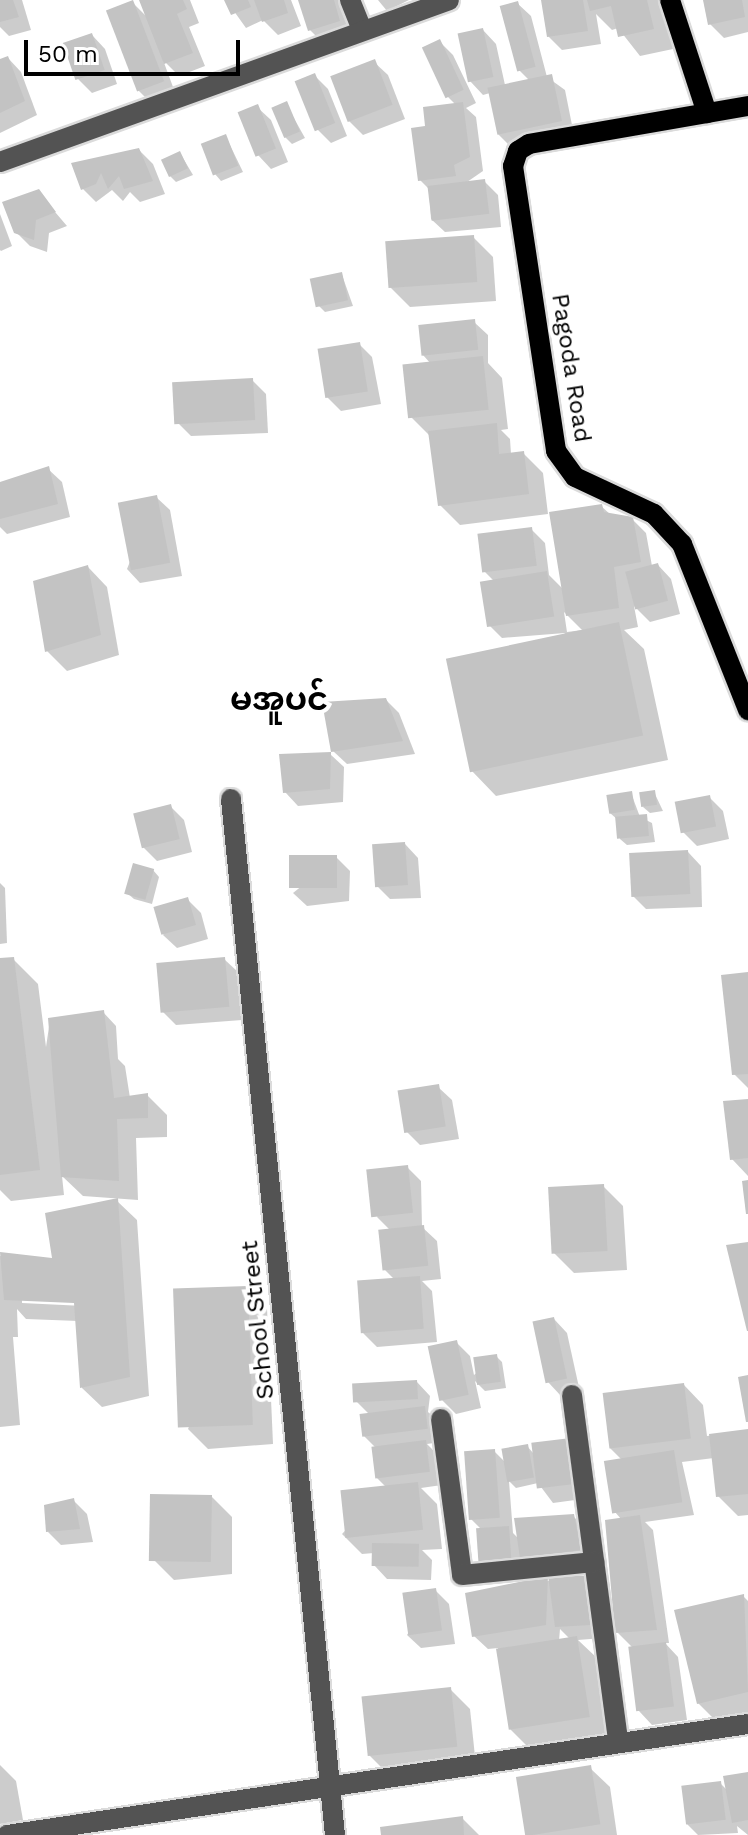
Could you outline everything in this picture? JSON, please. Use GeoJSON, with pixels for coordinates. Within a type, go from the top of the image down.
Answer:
{"type":"FeatureCollection","features":[{"type":"Feature","properties":{"kind":"main road"},"geometry":{"type":"LineString","coordinates":[[670,0],[707,113]]}},
{"type":"Feature","properties":{"kind":"main road","name":"Pagoda Road"},"geometry":{"type":"LineString","coordinates":[[748,106],[529,144],[518,151],[513,166],[556,451],[575,477],[654,514],[682,544],[748,710]]}},
{"type":"Feature","properties":{"kind":"street"},"geometry":{"type":"LineString","coordinates":[[350,0],[362,30]]}},
{"type":"Feature","properties":{"kind":"street"},"geometry":{"type":"LineString","coordinates":[[0,162],[449,0]]}},
{"type":"Feature","properties":{"kind":"street","name":"School Street"},"geometry":{"type":"LineString","coordinates":[[231,799],[335,1835]]}},
{"type":"Feature","properties":{"kind":"street"},"geometry":{"type":"LineString","coordinates":[[572,1395],[618,1742]]}},
{"type":"Feature","properties":{"kind":"street"},"geometry":{"type":"LineString","coordinates":[[441,1419],[462,1575],[594,1562]]}},
{"type":"Feature","properties":{"kind":"street"},"geometry":{"type":"LineString","coordinates":[[7,1835],[43,1832],[331,1783],[748,1724]]}},
{"type":"Feature","properties":{"kind":"building"},"geometry":{"type":"Polygon","coordinates":[[[0,0],[13,0],[19,17],[0,22],[0,0]]]}},
{"type":"Feature","properties":{"kind":"building"},"geometry":{"type":"Polygon","coordinates":[[[133,0],[164,81],[137,92],[106,10],[133,0]]]}},
{"type":"Feature","properties":{"kind":"building"},"geometry":{"type":"Polygon","coordinates":[[[139,0],[183,0],[187,9],[177,14],[193,53],[164,64],[139,0]]]}},
{"type":"Feature","properties":{"kind":"building"},"geometry":{"type":"Polygon","coordinates":[[[224,0],[248,0],[251,7],[231,15],[224,0]]]}},
{"type":"Feature","properties":{"kind":"building"},"geometry":{"type":"Polygon","coordinates":[[[254,0],[284,0],[288,13],[262,22],[254,0]]]}},
{"type":"Feature","properties":{"kind":"building"},"geometry":{"type":"Polygon","coordinates":[[[298,0],[334,0],[340,21],[308,31],[298,0]]]}},
{"type":"Feature","properties":{"kind":"building"},"geometry":{"type":"Polygon","coordinates":[[[541,0],[583,0],[588,31],[547,37],[541,0]]]}},
{"type":"Feature","properties":{"kind":"building"},"geometry":{"type":"Polygon","coordinates":[[[587,0],[647,0],[654,29],[618,37],[611,6],[590,11],[587,0]]]}},
{"type":"Feature","properties":{"kind":"building"},"geometry":{"type":"Polygon","coordinates":[[[703,0],[742,0],[745,17],[708,25],[703,0]]]}},
{"type":"Feature","properties":{"kind":"building"},"geometry":{"type":"Polygon","coordinates":[[[518,1],[536,67],[517,72],[500,6],[518,1]]]}},
{"type":"Feature","properties":{"kind":"building"},"geometry":{"type":"Polygon","coordinates":[[[483,28],[493,77],[468,82],[458,33],[483,28]]]}},
{"type":"Feature","properties":{"kind":"building"},"geometry":{"type":"Polygon","coordinates":[[[92,33],[105,70],[75,80],[63,43],[92,33]]]}},
{"type":"Feature","properties":{"kind":"building"},"geometry":{"type":"Polygon","coordinates":[[[440,39],[464,90],[446,98],[422,47],[440,39]]]}},
{"type":"Feature","properties":{"kind":"building"},"geometry":{"type":"Polygon","coordinates":[[[8,56],[25,101],[0,113],[0,59],[8,56]]]}},
{"type":"Feature","properties":{"kind":"building"},"geometry":{"type":"Polygon","coordinates":[[[375,59],[393,105],[348,122],[330,76],[375,59]]]}},
{"type":"Feature","properties":{"kind":"building"},"geometry":{"type":"Polygon","coordinates":[[[315,73],[335,123],[315,131],[295,81],[315,73]]]}},
{"type":"Feature","properties":{"kind":"building"},"geometry":{"type":"Polygon","coordinates":[[[552,74],[562,121],[497,135],[487,88],[552,74]]]}},
{"type":"Feature","properties":{"kind":"building"},"geometry":{"type":"Polygon","coordinates":[[[287,101],[300,131],[284,138],[271,108],[287,101]]]}},
{"type":"Feature","properties":{"kind":"building"},"geometry":{"type":"Polygon","coordinates":[[[463,102],[470,157],[454,165],[456,176],[418,181],[411,128],[425,126],[423,107],[463,102]]]}},
{"type":"Feature","properties":{"kind":"building"},"geometry":{"type":"Polygon","coordinates":[[[258,104],[276,149],[256,157],[238,112],[258,104]]]}},
{"type":"Feature","properties":{"kind":"building"},"geometry":{"type":"Polygon","coordinates":[[[226,134],[238,166],[213,175],[201,144],[226,134]]]}},
{"type":"Feature","properties":{"kind":"building"},"geometry":{"type":"Polygon","coordinates":[[[139,148],[153,181],[124,189],[119,176],[108,189],[101,173],[96,184],[81,190],[71,163],[139,148]]]}},
{"type":"Feature","properties":{"kind":"building"},"geometry":{"type":"Polygon","coordinates":[[[180,151],[188,168],[169,177],[161,160],[180,151]]]}},
{"type":"Feature","properties":{"kind":"building"},"geometry":{"type":"Polygon","coordinates":[[[485,179],[489,214],[432,221],[427,186],[485,179]]]}},
{"type":"Feature","properties":{"kind":"building"},"geometry":{"type":"Polygon","coordinates":[[[39,189],[56,212],[36,220],[34,240],[14,233],[2,202],[39,189]]]}},
{"type":"Feature","properties":{"kind":"building"},"geometry":{"type":"Polygon","coordinates":[[[474,235],[477,282],[388,288],[385,241],[474,235]]]}},
{"type":"Feature","properties":{"kind":"building"},"geometry":{"type":"Polygon","coordinates":[[[342,272],[348,300],[316,307],[310,279],[342,272]]]}},
{"type":"Feature","properties":{"kind":"building"},"geometry":{"type":"Polygon","coordinates":[[[475,319],[478,350],[422,356],[418,325],[475,319]]]}},
{"type":"Feature","properties":{"kind":"building"},"geometry":{"type":"Polygon","coordinates":[[[360,342],[368,391],[325,398],[318,349],[360,342]]]}},
{"type":"Feature","properties":{"kind":"building"},"geometry":{"type":"Polygon","coordinates":[[[483,356],[489,410],[408,418],[402,364],[483,356]]]}},
{"type":"Feature","properties":{"kind":"building"},"geometry":{"type":"Polygon","coordinates":[[[253,378],[255,420],[174,424],[172,382],[253,378]]]}},
{"type":"Feature","properties":{"kind":"building"},"geometry":{"type":"Polygon","coordinates":[[[497,423],[499,454],[524,451],[529,494],[438,506],[428,431],[497,423]]]}},
{"type":"Feature","properties":{"kind":"building"},"geometry":{"type":"Polygon","coordinates":[[[49,466],[58,504],[0,519],[0,482],[49,466]]]}},
{"type":"Feature","properties":{"kind":"building"},"geometry":{"type":"Polygon","coordinates":[[[157,495],[170,563],[131,570],[118,503],[157,495]]]}},
{"type":"Feature","properties":{"kind":"building"},"geometry":{"type":"Polygon","coordinates":[[[602,504],[604,512],[633,517],[641,562],[614,567],[619,608],[566,616],[549,512],[602,504]]]}},
{"type":"Feature","properties":{"kind":"building"},"geometry":{"type":"Polygon","coordinates":[[[532,527],[537,566],[482,572],[477,534],[532,527]]]}},
{"type":"Feature","properties":{"kind":"building"},"geometry":{"type":"Polygon","coordinates":[[[658,563],[668,601],[635,609],[625,572],[658,563]]]}},
{"type":"Feature","properties":{"kind":"building"},"geometry":{"type":"Polygon","coordinates":[[[88,565],[101,635],[45,652],[33,581],[88,565]]]}},
{"type":"Feature","properties":{"kind":"building"},"geometry":{"type":"Polygon","coordinates":[[[547,571],[554,616],[487,627],[480,582],[547,571]]]}},
{"type":"Feature","properties":{"kind":"building"},"geometry":{"type":"Polygon","coordinates":[[[619,622],[643,735],[470,772],[446,659],[619,622]]]}},
{"type":"Feature","properties":{"kind":"building"},"geometry":{"type":"Polygon","coordinates":[[[386,698],[403,741],[331,752],[322,702],[386,698]]]}},
{"type":"Feature","properties":{"kind":"building"},"geometry":{"type":"Polygon","coordinates":[[[331,752],[330,789],[283,793],[279,754],[331,752]]]}},
{"type":"Feature","properties":{"kind":"building"},"geometry":{"type":"Polygon","coordinates":[[[655,790],[657,805],[641,807],[639,792],[655,790]]]}},
{"type":"Feature","properties":{"kind":"building"},"geometry":{"type":"Polygon","coordinates":[[[632,791],[635,810],[609,814],[606,795],[632,791]]]}},
{"type":"Feature","properties":{"kind":"building"},"geometry":{"type":"Polygon","coordinates":[[[710,795],[716,826],[681,833],[675,802],[710,795]]]}},
{"type":"Feature","properties":{"kind":"building"},"geometry":{"type":"Polygon","coordinates":[[[171,804],[180,839],[142,848],[133,813],[171,804]]]}},
{"type":"Feature","properties":{"kind":"building"},"geometry":{"type":"Polygon","coordinates":[[[647,814],[649,836],[617,839],[615,817],[647,814]]]}},
{"type":"Feature","properties":{"kind":"building"},"geometry":{"type":"Polygon","coordinates":[[[405,842],[408,885],[375,887],[372,844],[405,842]]]}},
{"type":"Feature","properties":{"kind":"building"},"geometry":{"type":"Polygon","coordinates":[[[688,850],[690,894],[631,897],[629,853],[688,850]]]}},
{"type":"Feature","properties":{"kind":"building"},"geometry":{"type":"Polygon","coordinates":[[[289,855],[337,855],[337,888],[289,888],[289,855]]]}},
{"type":"Feature","properties":{"kind":"building"},"geometry":{"type":"Polygon","coordinates":[[[133,863],[154,869],[145,900],[124,894],[133,863]]]}},
{"type":"Feature","properties":{"kind":"building"},"geometry":{"type":"Polygon","coordinates":[[[188,897],[196,925],[161,935],[153,907],[188,897]]]}},
{"type":"Feature","properties":{"kind":"building"},"geometry":{"type":"Polygon","coordinates":[[[14,957],[40,1170],[0,1175],[0,958],[14,957]]]}},
{"type":"Feature","properties":{"kind":"building"},"geometry":{"type":"Polygon","coordinates":[[[225,957],[229,1007],[161,1013],[156,963],[225,957]]]}},
{"type":"Feature","properties":{"kind":"building"},"geometry":{"type":"Polygon","coordinates":[[[748,972],[748,1074],[732,1075],[721,975],[748,972]]]}},
{"type":"Feature","properties":{"kind":"building"},"geometry":{"type":"Polygon","coordinates":[[[104,1010],[114,1098],[148,1093],[148,1118],[117,1119],[119,1181],[61,1177],[48,1018],[104,1010]]]}},
{"type":"Feature","properties":{"kind":"building"},"geometry":{"type":"Polygon","coordinates":[[[439,1084],[446,1126],[404,1133],[398,1091],[439,1084]]]}},
{"type":"Feature","properties":{"kind":"building"},"geometry":{"type":"Polygon","coordinates":[[[748,1099],[748,1158],[730,1160],[723,1101],[748,1099]]]}},
{"type":"Feature","properties":{"kind":"building"},"geometry":{"type":"Polygon","coordinates":[[[408,1165],[413,1213],[371,1217],[366,1169],[408,1165]]]}},
{"type":"Feature","properties":{"kind":"building"},"geometry":{"type":"Polygon","coordinates":[[[748,1180],[748,1214],[746,1214],[742,1181],[748,1180]]]}},
{"type":"Feature","properties":{"kind":"building"},"geometry":{"type":"Polygon","coordinates":[[[604,1184],[608,1251],[552,1254],[548,1187],[604,1184]]]}},
{"type":"Feature","properties":{"kind":"building"},"geometry":{"type":"Polygon","coordinates":[[[118,1198],[130,1377],[80,1388],[74,1303],[4,1300],[0,1252],[52,1258],[45,1213],[118,1198]]]}},
{"type":"Feature","properties":{"kind":"building"},"geometry":{"type":"Polygon","coordinates":[[[424,1225],[428,1266],[383,1271],[378,1230],[424,1225]]]}},
{"type":"Feature","properties":{"kind":"building"},"geometry":{"type":"Polygon","coordinates":[[[748,1242],[748,1331],[747,1331],[726,1245],[748,1242]]]}},
{"type":"Feature","properties":{"kind":"building"},"geometry":{"type":"Polygon","coordinates":[[[420,1276],[424,1329],[361,1333],[357,1280],[420,1276]]]}},
{"type":"Feature","properties":{"kind":"building"},"geometry":{"type":"Polygon","coordinates":[[[248,1286],[253,1425],[178,1428],[173,1289],[248,1286]]]}},
{"type":"Feature","properties":{"kind":"building"},"geometry":{"type":"Polygon","coordinates":[[[554,1317],[567,1379],[546,1383],[532,1322],[554,1317]]]}},
{"type":"Feature","properties":{"kind":"building"},"geometry":{"type":"Polygon","coordinates":[[[457,1340],[469,1395],[439,1401],[428,1346],[457,1340]]]}},
{"type":"Feature","properties":{"kind":"building"},"geometry":{"type":"Polygon","coordinates":[[[497,1354],[501,1382],[477,1385],[473,1357],[497,1354]]]}},
{"type":"Feature","properties":{"kind":"building"},"geometry":{"type":"Polygon","coordinates":[[[748,1375],[748,1422],[746,1422],[738,1377],[748,1375]]]}},
{"type":"Feature","properties":{"kind":"building"},"geometry":{"type":"Polygon","coordinates":[[[417,1380],[418,1399],[353,1402],[352,1383],[417,1380]]]}},
{"type":"Feature","properties":{"kind":"building"},"geometry":{"type":"Polygon","coordinates":[[[684,1383],[691,1439],[609,1449],[603,1393],[684,1383]]]}},
{"type":"Feature","properties":{"kind":"building"},"geometry":{"type":"Polygon","coordinates":[[[425,1406],[428,1429],[362,1437],[359,1414],[425,1406]]]}},
{"type":"Feature","properties":{"kind":"building"},"geometry":{"type":"Polygon","coordinates":[[[748,1429],[748,1494],[716,1497],[709,1434],[748,1429]]]}},
{"type":"Feature","properties":{"kind":"building"},"geometry":{"type":"Polygon","coordinates":[[[571,1438],[577,1484],[537,1489],[531,1443],[571,1438]]]}},
{"type":"Feature","properties":{"kind":"building"},"geometry":{"type":"Polygon","coordinates":[[[426,1440],[430,1472],[375,1478],[371,1447],[426,1440]]]}},
{"type":"Feature","properties":{"kind":"building"},"geometry":{"type":"Polygon","coordinates":[[[528,1444],[534,1477],[507,1482],[501,1449],[528,1444]]]}},
{"type":"Feature","properties":{"kind":"building"},"geometry":{"type":"Polygon","coordinates":[[[495,1449],[500,1518],[469,1520],[464,1451],[495,1449]]]}},
{"type":"Feature","properties":{"kind":"building"},"geometry":{"type":"Polygon","coordinates":[[[674,1450],[682,1502],[612,1513],[604,1461],[674,1450]]]}},
{"type":"Feature","properties":{"kind":"building"},"geometry":{"type":"Polygon","coordinates":[[[418,1482],[423,1530],[345,1538],[340,1490],[418,1482]]]}},
{"type":"Feature","properties":{"kind":"building"},"geometry":{"type":"Polygon","coordinates":[[[150,1494],[212,1495],[211,1562],[149,1561],[150,1494]]]}},
{"type":"Feature","properties":{"kind":"building"},"geometry":{"type":"Polygon","coordinates":[[[74,1498],[80,1529],[46,1532],[44,1505],[74,1498]]]}},
{"type":"Feature","properties":{"kind":"building"},"geometry":{"type":"Polygon","coordinates":[[[574,1514],[581,1550],[520,1558],[514,1518],[574,1514]]]}},
{"type":"Feature","properties":{"kind":"building"},"geometry":{"type":"Polygon","coordinates":[[[640,1515],[657,1630],[615,1633],[605,1520],[640,1515]]]}},
{"type":"Feature","properties":{"kind":"building"},"geometry":{"type":"Polygon","coordinates":[[[509,1526],[512,1567],[479,1569],[476,1528],[509,1526]]]}},
{"type":"Feature","properties":{"kind":"building"},"geometry":{"type":"Polygon","coordinates":[[[372,1543],[419,1544],[419,1567],[372,1566],[372,1543]]]}},
{"type":"Feature","properties":{"kind":"building"},"geometry":{"type":"Polygon","coordinates":[[[548,1576],[546,1625],[472,1637],[465,1593],[548,1576]]]}},
{"type":"Feature","properties":{"kind":"building"},"geometry":{"type":"Polygon","coordinates":[[[548,1576],[585,1576],[591,1625],[555,1627],[548,1576]]]}},
{"type":"Feature","properties":{"kind":"building"},"geometry":{"type":"Polygon","coordinates":[[[436,1588],[442,1631],[408,1635],[402,1593],[436,1588]]]}},
{"type":"Feature","properties":{"kind":"building"},"geometry":{"type":"Polygon","coordinates":[[[744,1594],[748,1692],[697,1704],[674,1610],[744,1594]]]}},
{"type":"Feature","properties":{"kind":"building"},"geometry":{"type":"Polygon","coordinates":[[[577,1636],[590,1717],[509,1730],[496,1649],[577,1636]]]}},
{"type":"Feature","properties":{"kind":"building"},"geometry":{"type":"Polygon","coordinates":[[[666,1642],[674,1707],[636,1711],[628,1647],[666,1642]]]}},
{"type":"Feature","properties":{"kind":"building"},"geometry":{"type":"Polygon","coordinates":[[[451,1687],[457,1747],[368,1756],[361,1696],[451,1687]]]}},
{"type":"Feature","properties":{"kind":"building"},"geometry":{"type":"Polygon","coordinates":[[[591,1765],[600,1824],[525,1835],[516,1777],[591,1765]]]}},
{"type":"Feature","properties":{"kind":"building"},"geometry":{"type":"Polygon","coordinates":[[[748,1772],[748,1820],[732,1823],[723,1776],[748,1772]]]}},
{"type":"Feature","properties":{"kind":"building"},"geometry":{"type":"Polygon","coordinates":[[[721,1781],[726,1820],[686,1825],[681,1786],[721,1781]]]}},
{"type":"Feature","properties":{"kind":"building"},"geometry":{"type":"Polygon","coordinates":[[[463,1816],[464,1835],[381,1835],[380,1827],[463,1816]]]}},
{"type":"Feature","properties":{"kind":"district","name":"မအူပင်"},"geometry":{"type":"Point","coordinates":[279,699]}}]}
